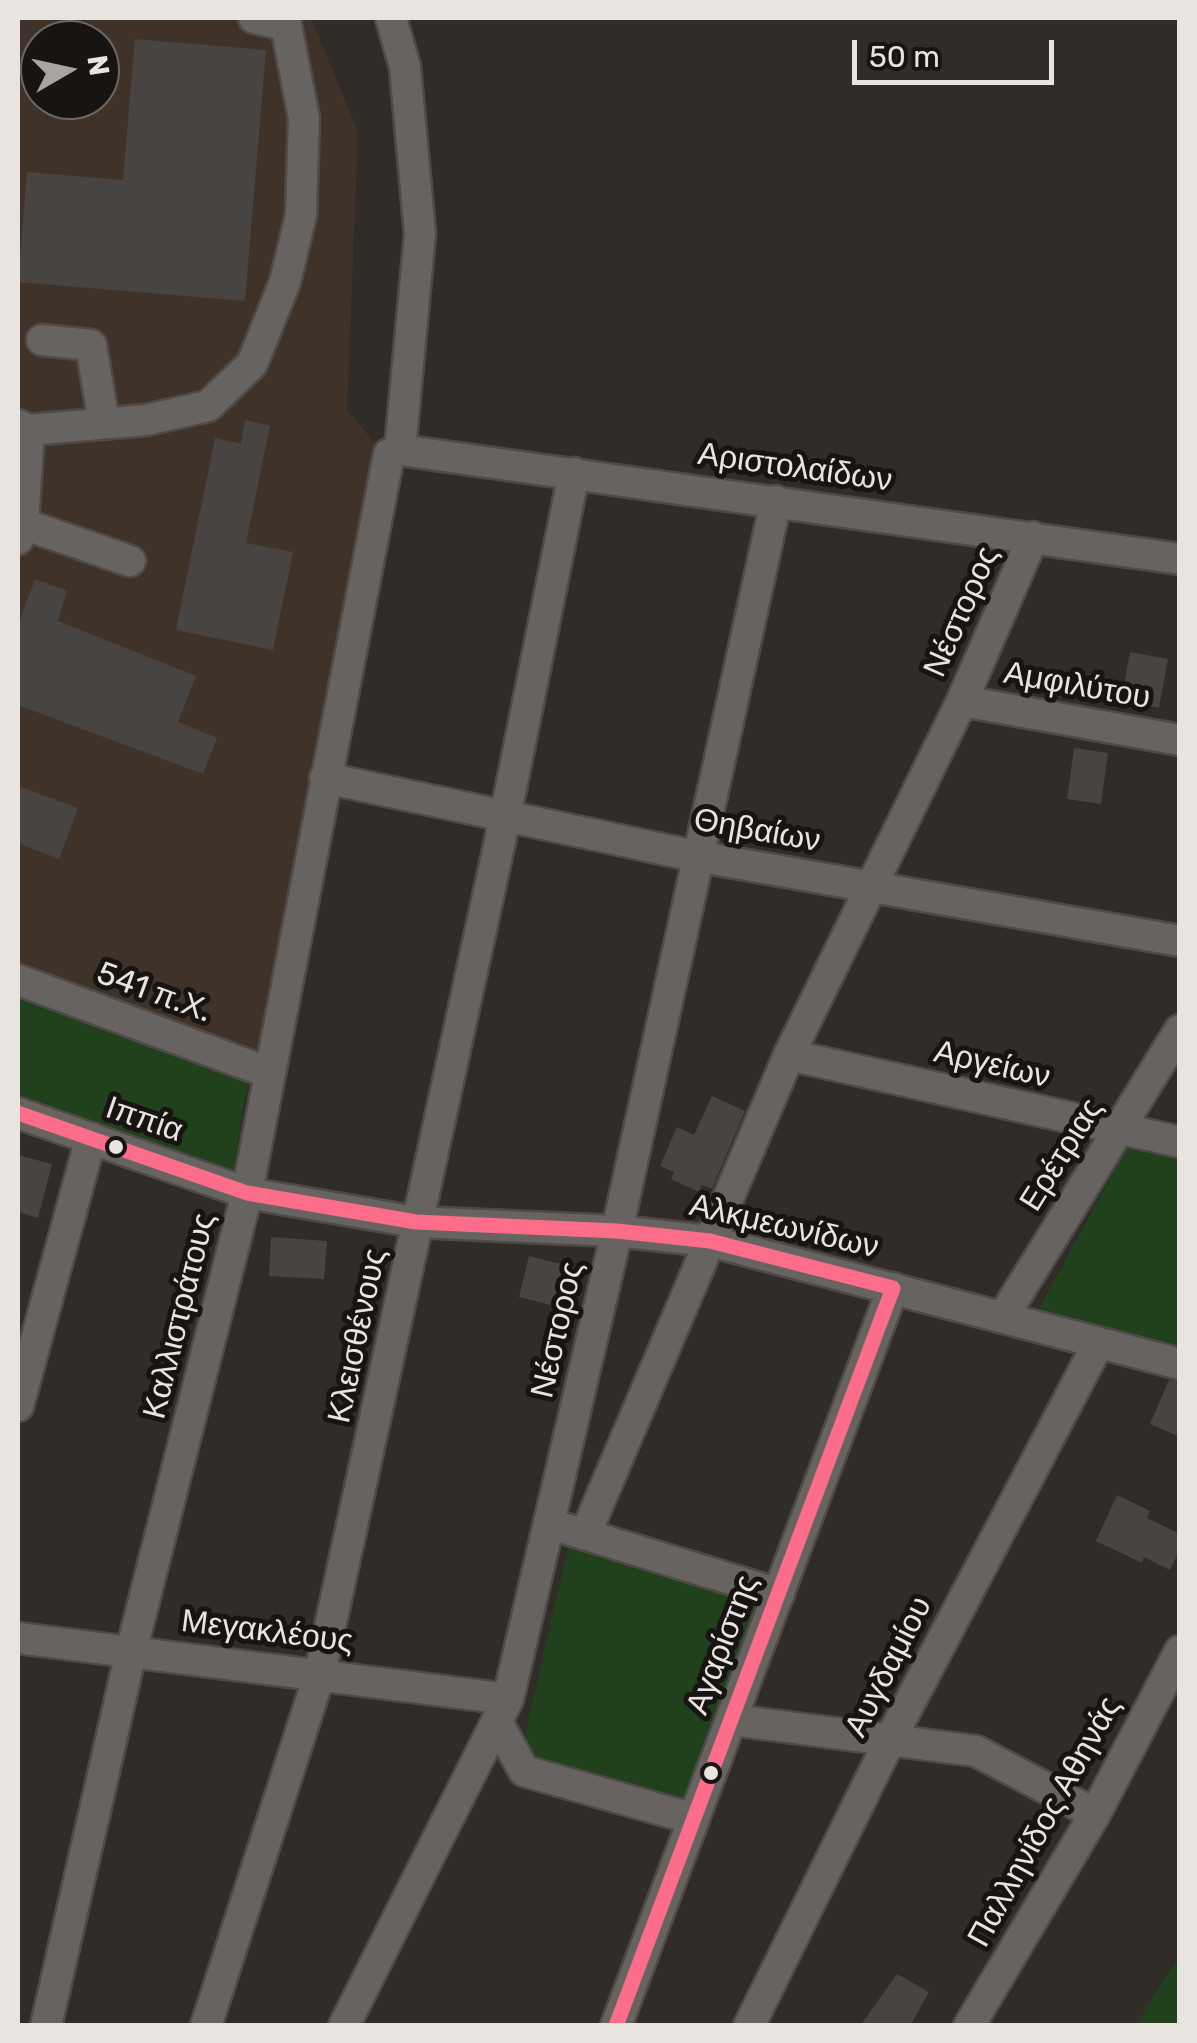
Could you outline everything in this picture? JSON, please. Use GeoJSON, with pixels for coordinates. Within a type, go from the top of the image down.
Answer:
{"type":"FeatureCollection","features":[{"type":"Feature","properties":{"kind":"street"},"geometry":{"type":"LineString","coordinates":[[130,561],[20,532],[23,428],[104,423],[208,406],[252,364],[285,282],[301,215],[304,118],[286,25],[254,18]]}},
{"type":"Feature","properties":{"kind":"street"},"geometry":{"type":"LineString","coordinates":[[392,18],[406,66],[420,234],[400,450]]}},
{"type":"Feature","properties":{"kind":"street"},"geometry":{"type":"LineString","coordinates":[[42,340],[91,345],[104,423]]}},
{"type":"Feature","properties":{"kind":"street","name":"Αριστολαίδων"},"geometry":{"type":"LineString","coordinates":[[400,450],[1180,559]]}},
{"type":"Feature","properties":{"kind":"street","name":"Καλλιστράτους"},"geometry":{"type":"LineString","coordinates":[[46,2026],[131,1652],[247,1193],[267,1072],[388,454],[400,450]]}},
{"type":"Feature","properties":{"kind":"street","name":"Κλεισθένους"},"geometry":{"type":"LineString","coordinates":[[206,2026],[320,1673],[574,473]]}},
{"type":"Feature","properties":{"kind":"street","name":"Νέστορος"},"geometry":{"type":"LineString","coordinates":[[344,2026],[503,1710],[550,1524],[776,501]]}},
{"type":"Feature","properties":{"kind":"street","name":"Νέστορος"},"geometry":{"type":"LineString","coordinates":[[586,1535],[789,1055],[962,701],[1033,538]]}},
{"type":"Feature","properties":{"kind":"street","name":"Αμφιλύτου"},"geometry":{"type":"LineString","coordinates":[[962,701],[1180,740]]}},
{"type":"Feature","properties":{"kind":"street","name":"Θηβαίων"},"geometry":{"type":"LineString","coordinates":[[325,778],[695,856],[1180,941]]}},
{"type":"Feature","properties":{"kind":"street","name":"541 π.Χ."},"geometry":{"type":"LineString","coordinates":[[18,980],[267,1072]]}},
{"type":"Feature","properties":{"kind":"street","name":"Ερέτριας"},"geometry":{"type":"LineString","coordinates":[[1002,1316],[1180,1030]]}},
{"type":"Feature","properties":{"kind":"street","name":"Αργείων"},"geometry":{"type":"LineString","coordinates":[[789,1055],[1180,1142]]}},
{"type":"Feature","properties":{"kind":"street","name":"Ιππία"},"geometry":{"type":"LineString","coordinates":[[18,1113],[247,1193]]}},
{"type":"Feature","properties":{"kind":"street"},"geometry":{"type":"LineString","coordinates":[[18,1406],[90,1138]]}},
{"type":"Feature","properties":{"kind":"street","name":"Αλκμεωνίδων"},"geometry":{"type":"LineString","coordinates":[[247,1193],[416,1222],[616,1231],[710,1241],[1180,1364]]}},
{"type":"Feature","properties":{"kind":"street","name":"Αγαρίστης"},"geometry":{"type":"LineString","coordinates":[[616,2026],[893,1288]]}},
{"type":"Feature","properties":{"kind":"street","name":"Αυγδαμίου"},"geometry":{"type":"LineString","coordinates":[[750,2026],[892,1738],[1098,1344]]}},
{"type":"Feature","properties":{"kind":"street"},"geometry":{"type":"LineString","coordinates":[[550,1524],[780,1594]]}},
{"type":"Feature","properties":{"kind":"street","name":"Μεγακλέους"},"geometry":{"type":"LineString","coordinates":[[18,1638],[320,1673],[503,1710]]}},
{"type":"Feature","properties":{"kind":"street","name":"Παλληνίδος Αθηνάς"},"geometry":{"type":"LineString","coordinates":[[969,2026],[1095,1814],[1180,1651]]}},
{"type":"Feature","properties":{"kind":"street"},"geometry":{"type":"LineString","coordinates":[[503,1710],[524,1771],[694,1819]]}},
{"type":"Feature","properties":{"kind":"street"},"geometry":{"type":"LineString","coordinates":[[732,1720],[976,1751],[1095,1814]]}},
{"type":"Feature","properties":{"kind":"shaded area"},"geometry":{"type":"Polygon","coordinates":[[[18,18],[311,18],[358,132],[347,410],[382,451],[263,1058],[18,964],[18,18]]]}},
{"type":"Feature","properties":{"kind":"green space"},"geometry":{"type":"Polygon","coordinates":[[[18,998],[248,1080],[233,1172],[18,1099],[18,998]]]}},
{"type":"Feature","properties":{"kind":"green space"},"geometry":{"type":"Polygon","coordinates":[[[1131,1140],[1179,1151],[1179,1349],[1036,1314],[1131,1140]]]}},
{"type":"Feature","properties":{"kind":"green space"},"geometry":{"type":"Polygon","coordinates":[[[569,1544],[757,1604],[678,1810],[521,1752],[569,1544]]]}},
{"type":"Feature","properties":{"kind":"green space"},"geometry":{"type":"Polygon","coordinates":[[[1179,1956],[1179,2025],[1136,2025],[1179,1956]]]}},
{"type":"Feature","properties":{"kind":"building"},"geometry":{"type":"Polygon","coordinates":[[[135,39],[266,50],[245,301],[18,282],[27,172],[123,180],[135,39]]]}},
{"type":"Feature","properties":{"kind":"building"},"geometry":{"type":"Polygon","coordinates":[[[245,420],[270,426],[246,543],[293,552],[273,650],[176,630],[215,438],[241,444],[245,420]]]}},
{"type":"Feature","properties":{"kind":"building"},"geometry":{"type":"Polygon","coordinates":[[[35,579],[67,591],[58,621],[196,676],[178,722],[217,738],[203,774],[18,705],[18,626],[35,579]]]}},
{"type":"Feature","properties":{"kind":"building"},"geometry":{"type":"Polygon","coordinates":[[[1130,652],[1168,659],[1159,708],[1121,701],[1130,652]]]}},
{"type":"Feature","properties":{"kind":"building"},"geometry":{"type":"Polygon","coordinates":[[[1074,748],[1108,753],[1101,804],[1067,799],[1074,748]]]}},
{"type":"Feature","properties":{"kind":"building"},"geometry":{"type":"Polygon","coordinates":[[[18,786],[78,808],[59,859],[18,843],[18,786]]]}},
{"type":"Feature","properties":{"kind":"building"},"geometry":{"type":"Polygon","coordinates":[[[712,1096],[745,1111],[712,1189],[702,1185],[699,1192],[671,1179],[674,1172],[660,1166],[677,1127],[694,1135],[712,1096]]]}},
{"type":"Feature","properties":{"kind":"building"},"geometry":{"type":"Polygon","coordinates":[[[18,1155],[52,1164],[38,1218],[18,1212],[18,1155]]]}},
{"type":"Feature","properties":{"kind":"building"},"geometry":{"type":"Polygon","coordinates":[[[271,1237],[327,1241],[324,1279],[269,1276],[271,1237]]]}},
{"type":"Feature","properties":{"kind":"building"},"geometry":{"type":"Polygon","coordinates":[[[529,1256],[580,1269],[569,1310],[519,1297],[529,1256]]]}},
{"type":"Feature","properties":{"kind":"building"},"geometry":{"type":"Polygon","coordinates":[[[1169,1380],[1180,1382],[1180,1437],[1150,1424],[1169,1380]]]}},
{"type":"Feature","properties":{"kind":"building"},"geometry":{"type":"Polygon","coordinates":[[[1117,1495],[1150,1511],[1147,1518],[1180,1534],[1180,1549],[1170,1570],[1144,1557],[1142,1563],[1096,1541],[1117,1495]]]}},
{"type":"Feature","properties":{"kind":"building"},"geometry":{"type":"Polygon","coordinates":[[[897,1974],[929,1992],[910,2026],[860,2026],[897,1974]]]}},
{"type":"Feature","properties":{"kind":"transit line"},"geometry":{"type":"LineString","coordinates":[[18,1113],[247,1193],[416,1222],[617,1231],[710,1241],[893,1288],[616,2026]]}}]}
